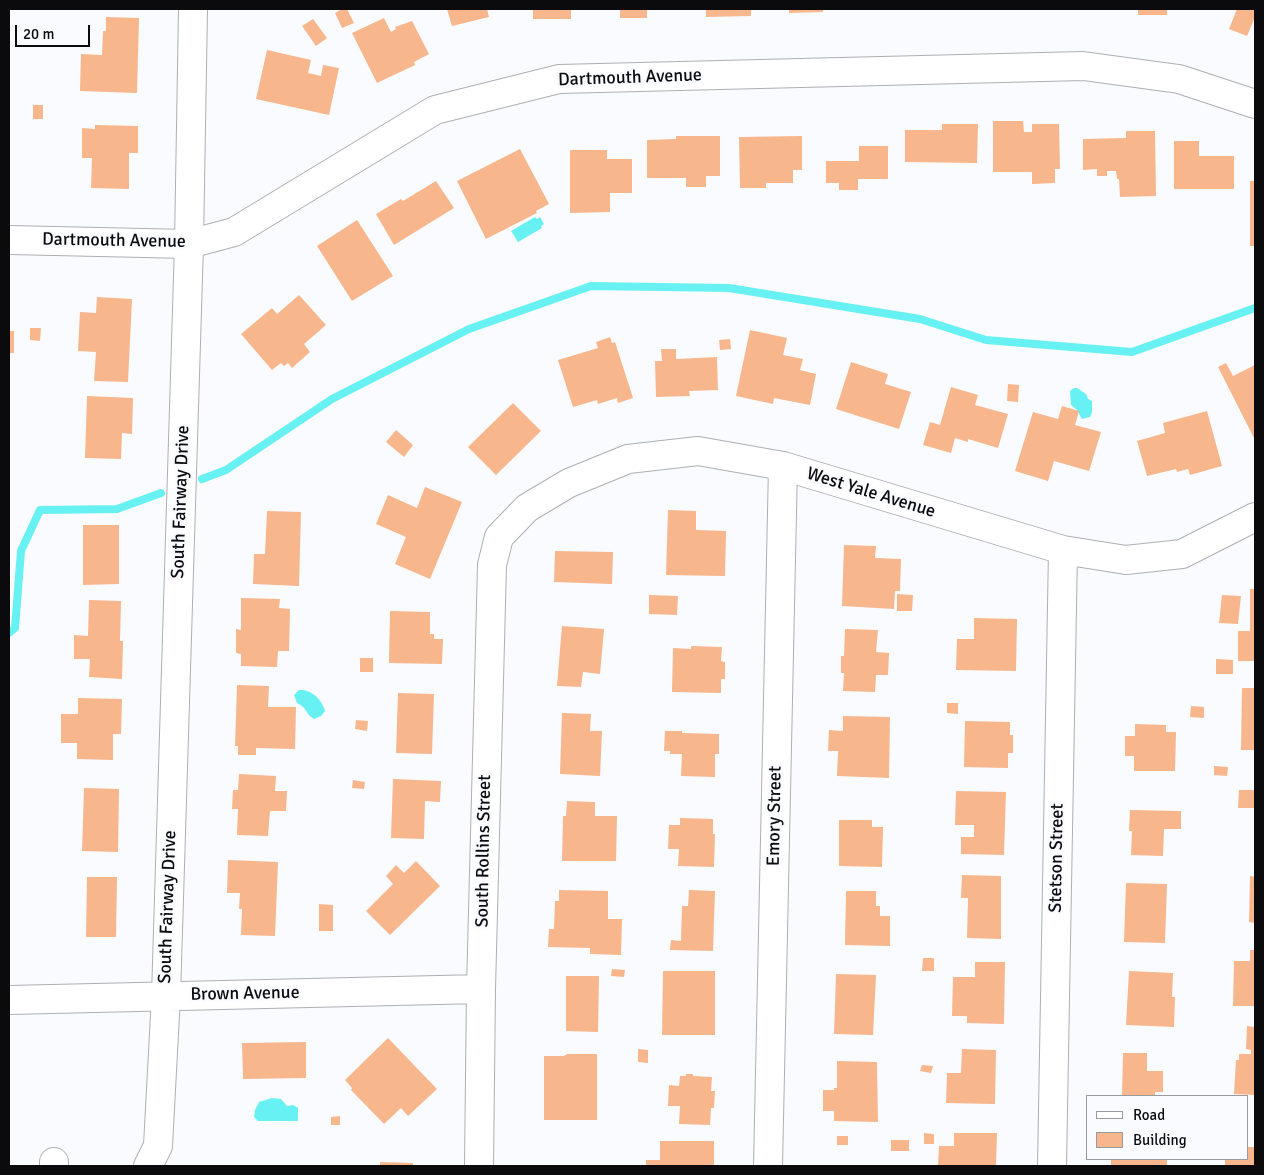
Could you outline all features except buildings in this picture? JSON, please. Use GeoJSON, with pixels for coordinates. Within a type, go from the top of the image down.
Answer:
{"type":"FeatureCollection","features":[{"type":"Feature","properties":{"kind":"street","name":"South Fairway Drive"},"geometry":{"type":"LineString","coordinates":[[148,1166],[158,1146],[166,996],[189,244],[193,9]]}},
{"type":"Feature","properties":{"kind":"street","name":"Dartmouth Avenue"},"geometry":{"type":"LineString","coordinates":[[9,240],[189,244],[234,232],[436,110],[559,78],[1083,66],[1179,79],[1255,104]]}},
{"type":"Feature","properties":{"kind":"street","name":"West Yale Avenue"},"geometry":{"type":"LineString","coordinates":[[499,537],[527,508],[569,483],[628,459],[698,451],[782,466],[1063,550],[1126,560],[1182,554],[1255,517]]}},
{"type":"Feature","properties":{"kind":"street","name":"Emory Street"},"geometry":{"type":"LineString","coordinates":[[768,1166],[782,466]]}},
{"type":"Feature","properties":{"kind":"street","name":"South Rollins Street"},"geometry":{"type":"LineString","coordinates":[[479,1166],[481,989],[492,565],[499,537]]}},
{"type":"Feature","properties":{"kind":"street","name":"Stetson Street"},"geometry":{"type":"LineString","coordinates":[[1052,1166],[1063,550]]}},
{"type":"Feature","properties":{"kind":"street","name":"Brown Avenue"},"geometry":{"type":"LineString","coordinates":[[9,1000],[481,989]]}},
{"type":"Feature","properties":{"kind":"water"},"geometry":{"type":"Polygon","coordinates":[[[535,217],[537,219],[540,217],[544,224],[541,226],[542,228],[518,242],[511,231],[535,217]]]}},
{"type":"Feature","properties":{"kind":"water"},"geometry":{"type":"Polygon","coordinates":[[[1074,388],[1086,394],[1088,399],[1092,401],[1090,417],[1082,419],[1077,410],[1071,405],[1070,391],[1074,388]]]}},
{"type":"Feature","properties":{"kind":"water"},"geometry":{"type":"Polygon","coordinates":[[[299,690],[308,691],[319,699],[325,711],[321,716],[314,719],[303,706],[297,703],[294,695],[299,690]]]}},
{"type":"Feature","properties":{"kind":"water"},"geometry":{"type":"Polygon","coordinates":[[[272,1098],[281,1099],[287,1106],[293,1105],[298,1108],[298,1121],[258,1121],[254,1117],[259,1102],[272,1098]]]}},
{"type":"Feature","properties":{"kind":"waterway"},"geometry":{"type":"LineString","coordinates":[[202,479],[226,470],[332,399],[469,329],[591,286],[729,288],[920,319],[986,340],[1132,352],[1255,308]]}},
{"type":"Feature","properties":{"kind":"waterway"},"geometry":{"type":"LineString","coordinates":[[9,633],[15,628],[21,551],[40,510],[117,509],[161,493]]}}]}
